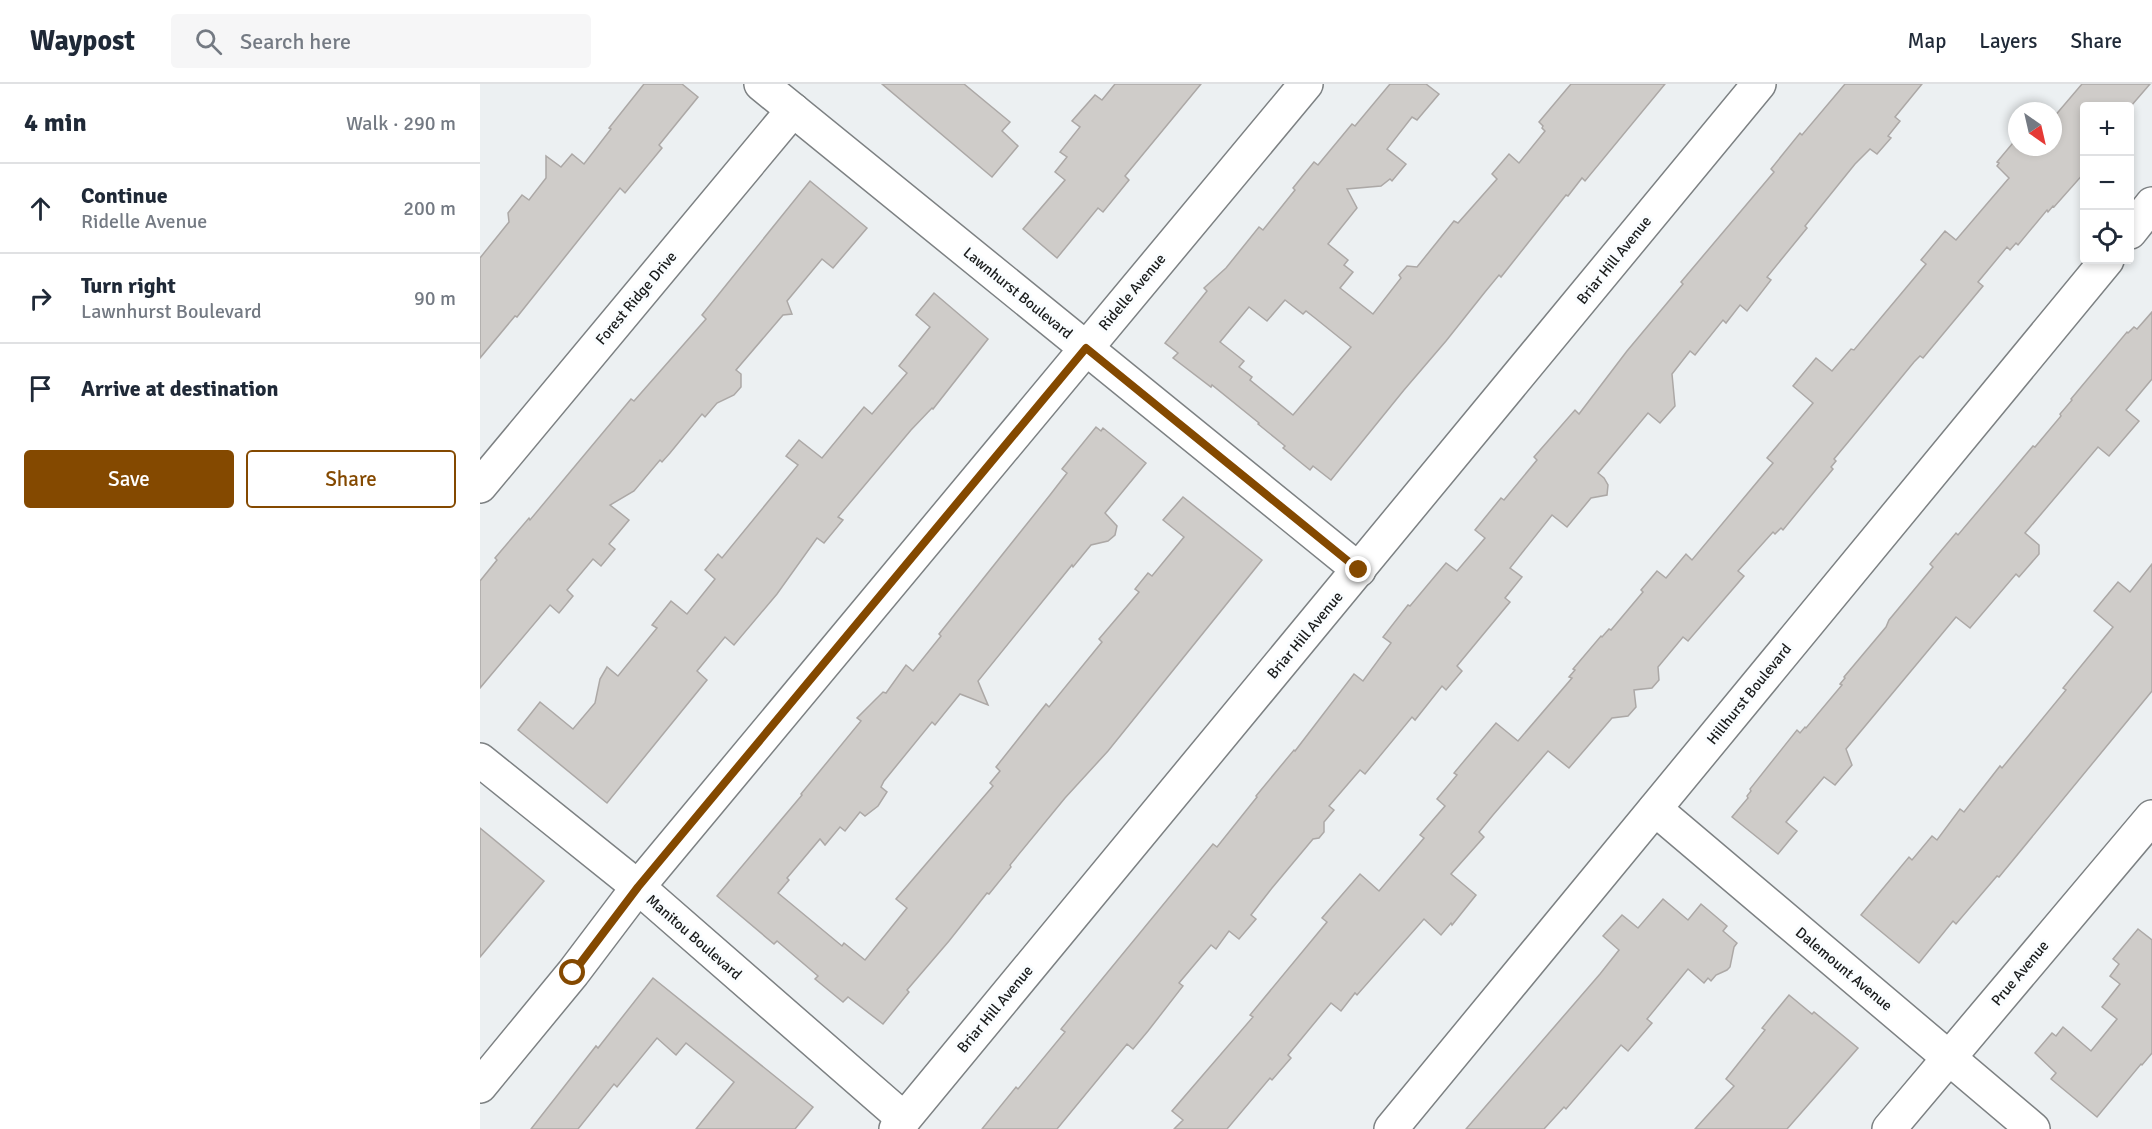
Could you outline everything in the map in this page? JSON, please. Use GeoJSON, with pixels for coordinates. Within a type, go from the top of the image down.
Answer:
{"type":"FeatureCollection","features":[{"type":"Feature","properties":{"kind":"street","name":"Lawnhurst Boulevard"},"geometry":{"type":"LineString","coordinates":[[761,84],[1359,570]]}},
{"type":"Feature","properties":{"kind":"street","name":"Ridelle Avenue"},"geometry":{"type":"LineString","coordinates":[[480,1086],[573,973],[638,887],[1306,84]]}},
{"type":"Feature","properties":{"kind":"street","name":"Briar Hill Avenue"},"geometry":{"type":"LineString","coordinates":[[900,1124],[1759,84]]}},
{"type":"Feature","properties":{"kind":"street","name":"Forest Ridge Drive"},"geometry":{"type":"LineString","coordinates":[[480,486],[793,110]]}},
{"type":"Feature","properties":{"kind":"street"},"geometry":{"type":"LineString","coordinates":[[2134,227],[2152,204]]}},
{"type":"Feature","properties":{"kind":"street","name":"Hillhurst Boulevard"},"geometry":{"type":"LineString","coordinates":[[1391,1129],[2104,264]]}},
{"type":"Feature","properties":{"kind":"street","name":"Manitou Boulevard"},"geometry":{"type":"LineString","coordinates":[[480,760],[638,887],[900,1124]]}},
{"type":"Feature","properties":{"kind":"street","name":"Dalemount Avenue"},"geometry":{"type":"LineString","coordinates":[[1655,809],[2032,1129]]}},
{"type":"Feature","properties":{"kind":"street","name":"Prue Avenue"},"geometry":{"type":"LineString","coordinates":[[1888,1129],[2152,817]]}},
{"type":"Feature","properties":{"kind":"building"},"geometry":{"type":"Polygon","coordinates":[[[644,84],[682,84],[698,97],[659,145],[662,148],[625,193],[620,188],[517,317],[515,316],[480,358],[480,258],[509,222],[508,213],[522,195],[529,200],[546,178],[546,156],[561,167],[572,154],[584,164],[644,84]]]}},
{"type":"Feature","properties":{"kind":"building"},"geometry":{"type":"Polygon","coordinates":[[[882,84],[964,84],[1010,122],[1002,131],[1018,146],[992,177],[882,84]]]}},
{"type":"Feature","properties":{"kind":"building"},"geometry":{"type":"Polygon","coordinates":[[[1115,84],[1201,84],[1125,176],[1129,180],[1103,212],[1098,208],[1057,258],[1023,229],[1065,180],[1055,172],[1067,157],[1060,152],[1080,127],[1072,121],[1095,95],[1102,100],[1115,84]]]}},
{"type":"Feature","properties":{"kind":"building"},"geometry":{"type":"Polygon","coordinates":[[[1390,84],[1426,84],[1439,94],[1417,120],[1412,117],[1387,149],[1406,164],[1392,181],[1390,179],[1381,186],[1347,189],[1357,208],[1328,244],[1348,260],[1344,265],[1353,272],[1340,288],[1373,314],[1401,278],[1399,275],[1407,266],[1417,267],[1454,221],[1458,223],[1497,179],[1492,174],[1509,154],[1519,163],[1545,131],[1539,122],[1571,84],[1665,84],[1585,181],[1582,178],[1568,196],[1566,195],[1501,277],[1499,275],[1331,480],[1313,466],[1310,470],[1283,448],[1285,446],[1259,423],[1212,385],[1211,387],[1173,358],[1178,353],[1165,343],[1207,291],[1204,288],[1226,268],[1259,227],[1263,230],[1314,162],[1318,165],[1352,124],[1355,126],[1390,84]],[[1285,300],[1267,321],[1249,307],[1220,342],[1244,361],[1239,367],[1252,377],[1250,380],[1293,415],[1351,347],[1306,311],[1303,314],[1285,300]]]}},
{"type":"Feature","properties":{"kind":"building"},"geometry":{"type":"Polygon","coordinates":[[[1845,84],[1922,84],[1895,117],[1900,121],[1888,136],[1891,138],[1877,154],[1870,149],[1855,164],[1767,277],[1771,280],[1747,311],[1740,305],[1726,323],[1723,320],[1695,355],[1690,351],[1672,374],[1675,406],[1660,423],[1648,413],[1598,473],[1608,485],[1607,495],[1591,498],[1567,527],[1552,515],[1510,568],[1522,577],[1505,598],[1510,602],[1457,666],[1462,671],[1446,690],[1442,686],[1415,720],[1412,717],[1365,774],[1360,770],[1329,806],[1334,810],[1324,822],[1324,832],[1319,838],[1313,839],[1251,915],[1256,919],[1239,939],[1229,931],[1216,949],[1211,945],[1179,983],[1183,986],[1133,1049],[1127,1044],[1057,1129],[982,1129],[1065,1032],[1061,1029],[1213,844],[1217,847],[1354,674],[1363,681],[1391,643],[1383,637],[1408,605],[1410,606],[1446,563],[1457,571],[1485,538],[1475,530],[1501,498],[1504,500],[1537,460],[1534,457],[1575,410],[1579,414],[1627,351],[1683,284],[1681,282],[1774,172],[1771,169],[1800,133],[1802,135],[1845,84]]]}},
{"type":"Feature","properties":{"kind":"building"},"geometry":{"type":"Polygon","coordinates":[[[2082,84],[2150,84],[2134,103],[2080,102],[2080,178],[2054,207],[2048,212],[2047,210],[2018,245],[2016,243],[2010,250],[2007,247],[1978,282],[1983,286],[1923,358],[1920,356],[1914,362],[1834,459],[1836,461],[1831,467],[1833,469],[1783,530],[1781,528],[1775,534],[1773,532],[1738,571],[1744,576],[1688,641],[1683,637],[1658,667],[1659,680],[1652,688],[1634,690],[1636,707],[1628,716],[1612,718],[1569,768],[1548,751],[1493,815],[1479,832],[1484,837],[1451,874],[1476,895],[1452,925],[1451,923],[1441,935],[1424,919],[1341,1011],[1331,1003],[1288,1055],[1291,1058],[1272,1080],[1270,1078],[1227,1129],[1174,1129],[1183,1120],[1172,1111],[1253,1017],[1250,1015],[1327,922],[1322,918],[1360,874],[1379,891],[1424,838],[1420,835],[1445,806],[1437,799],[1457,775],[1454,773],[1496,723],[1518,741],[1572,678],[1569,677],[1575,670],[1573,669],[1601,636],[1609,629],[1611,630],[1643,592],[1641,590],[1657,571],[1666,578],[1686,554],[1692,560],[1773,463],[1767,458],[1813,403],[1793,386],[1816,358],[1832,371],[1851,349],[1854,350],[1926,264],[1921,260],[1945,231],[1956,240],[2009,178],[1997,166],[1999,163],[1997,162],[2008,149],[2008,156],[2062,156],[2062,107],[2082,84]]]}},
{"type":"Feature","properties":{"kind":"building"},"geometry":{"type":"Polygon","coordinates":[[[810,181],[867,228],[833,268],[822,259],[787,301],[792,314],[783,315],[736,370],[741,374],[741,387],[734,395],[717,403],[705,417],[702,414],[670,453],[662,462],[660,460],[634,491],[610,505],[629,520],[609,544],[615,549],[601,566],[593,559],[567,590],[573,596],[559,613],[550,605],[480,688],[480,581],[497,560],[495,558],[529,518],[530,520],[631,399],[634,401],[706,319],[702,315],[810,181]]]}},
{"type":"Feature","properties":{"kind":"building"},"geometry":{"type":"Polygon","coordinates":[[[934,293],[988,339],[933,409],[911,430],[838,517],[843,520],[824,543],[817,538],[777,594],[734,645],[725,637],[697,671],[707,680],[607,803],[518,730],[540,702],[573,729],[595,703],[600,679],[607,667],[618,676],[657,628],[652,625],[671,601],[687,614],[715,579],[705,570],[718,554],[722,558],[798,465],[786,456],[799,440],[822,458],[864,407],[872,414],[907,373],[899,366],[930,327],[916,315],[934,293]]]}},
{"type":"Feature","properties":{"kind":"building"},"geometry":{"type":"Polygon","coordinates":[[[2152,312],[2152,379],[2126,410],[2139,421],[2109,456],[2098,447],[2025,533],[2039,545],[2039,554],[2019,577],[2016,574],[1970,628],[1956,617],[1846,749],[1852,765],[1835,785],[1824,777],[1786,822],[1797,831],[1778,854],[1732,817],[1748,798],[1750,789],[1797,730],[1800,733],[1806,728],[1842,685],[1840,684],[1844,677],[1933,567],[1930,564],[1956,533],[1958,535],[2033,446],[2035,447],[2061,416],[2060,414],[2071,399],[2127,332],[2134,327],[2137,329],[2152,312]]]}},
{"type":"Feature","properties":{"kind":"building"},"geometry":{"type":"Polygon","coordinates":[[[1096,427],[1101,431],[1103,428],[1146,463],[1105,513],[1117,526],[1115,535],[1108,541],[1091,545],[1073,567],[1072,565],[978,681],[988,705],[960,694],[935,725],[932,722],[884,781],[881,787],[887,792],[878,806],[865,816],[860,812],[845,831],[840,827],[825,845],[820,839],[787,878],[789,880],[778,893],[842,946],[844,943],[865,960],[907,908],[896,899],[993,786],[990,783],[1000,771],[996,767],[1046,704],[1049,707],[1102,642],[1099,639],[1139,592],[1135,589],[1148,573],[1152,576],[1184,537],[1163,520],[1183,497],[1262,560],[1108,751],[1065,798],[989,894],[987,893],[907,990],[909,992],[883,1024],[848,997],[843,1002],[815,979],[818,976],[777,941],[774,944],[717,896],[861,721],[857,718],[883,692],[886,693],[906,665],[913,671],[941,636],[939,634],[1067,473],[1062,469],[1096,427]]]}},
{"type":"Feature","properties":{"kind":"building"},"geometry":{"type":"Polygon","coordinates":[[[2152,564],[2152,691],[1999,877],[1997,876],[1956,924],[1953,921],[1919,963],[1861,915],[1909,857],[1912,860],[1932,836],[1937,840],[1960,809],[1964,812],[2000,766],[2002,768],[2066,690],[2063,688],[2113,627],[2094,611],[2118,582],[2130,592],[2152,564]]]}},
{"type":"Feature","properties":{"kind":"building"},"geometry":{"type":"Polygon","coordinates":[[[480,828],[544,881],[480,957],[480,828]]]}},
{"type":"Feature","properties":{"kind":"building"},"geometry":{"type":"Polygon","coordinates":[[[1663,899],[1688,920],[1701,904],[1727,926],[1723,931],[1737,943],[1730,967],[1716,975],[1711,981],[1708,978],[1704,983],[1688,969],[1647,1019],[1652,1023],[1628,1051],[1621,1045],[1566,1109],[1564,1107],[1544,1129],[1466,1129],[1619,950],[1603,936],[1622,915],[1638,928],[1663,899]]]}},
{"type":"Feature","properties":{"kind":"building"},"geometry":{"type":"Polygon","coordinates":[[[2138,929],[2152,940],[2152,1053],[2097,1117],[2051,1079],[2056,1073],[2035,1053],[2052,1033],[2056,1036],[2063,1027],[2091,1051],[2117,1019],[2102,1007],[2120,984],[2110,976],[2119,964],[2113,959],[2138,929]]]}},
{"type":"Feature","properties":{"kind":"building"},"geometry":{"type":"Polygon","coordinates":[[[653,978],[813,1107],[795,1129],[696,1129],[734,1082],[686,1043],[676,1055],[657,1038],[617,1087],[614,1084],[578,1129],[531,1129],[653,978]]]}},
{"type":"Feature","properties":{"kind":"building"},"geometry":{"type":"Polygon","coordinates":[[[1789,995],[1858,1048],[1787,1129],[1695,1129],[1734,1086],[1726,1079],[1765,1030],[1762,1028],[1789,995]]]}},
{"type":"Feature","properties":{"kind":"route"},"geometry":{"type":"LineString","coordinates":[[573,973],[638,887],[1086,348],[1359,570]]}}]}
